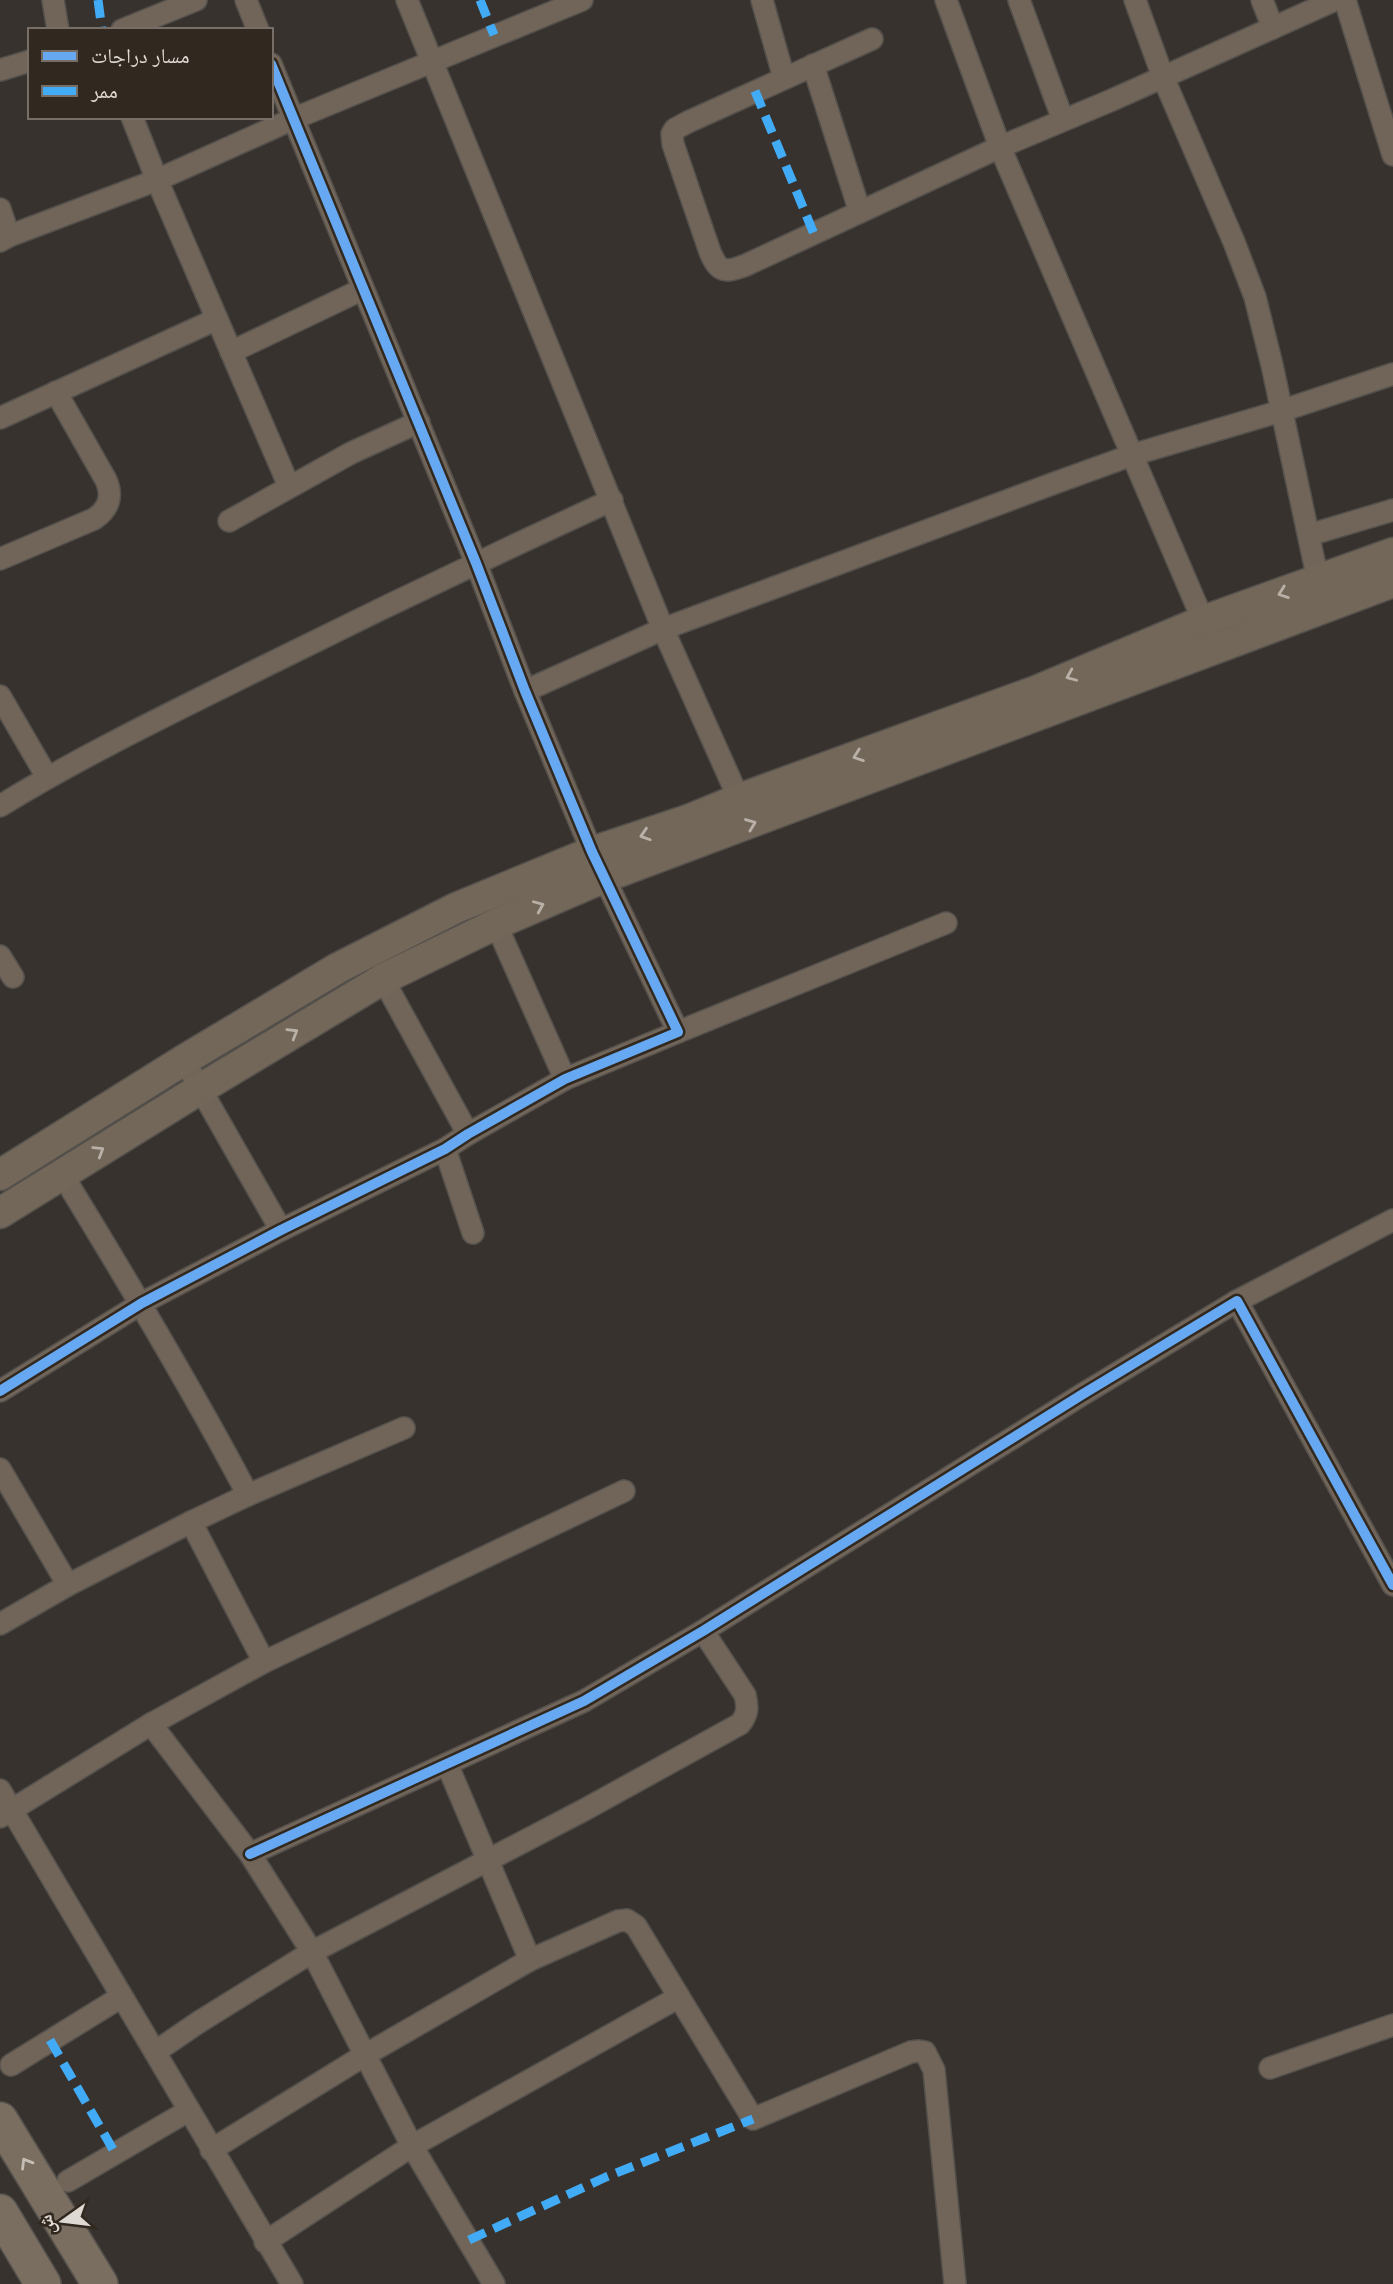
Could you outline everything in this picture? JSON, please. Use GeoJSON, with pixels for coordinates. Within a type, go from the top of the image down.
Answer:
{"type":"FeatureCollection","features":[{"type":"Feature","properties":{"kind":"highway"},"geometry":{"type":"LineString","coordinates":[[0,2120],[100,2284]]}},
{"type":"Feature","properties":{"kind":"highway"},"geometry":{"type":"LineString","coordinates":[[0,2212],[43,2284]]}},
{"type":"Feature","properties":{"kind":"main road"},"geometry":{"type":"LineString","coordinates":[[0,1213],[383,979],[496,924],[599,865],[688,820],[738,799],[1036,691],[1203,621],[1393,553]]}},
{"type":"Feature","properties":{"kind":"main road"},"geometry":{"type":"LineString","coordinates":[[0,1175],[338,968],[456,908],[599,865],[1215,649],[1393,582]]}},
{"type":"Feature","properties":{"kind":"street"},"geometry":{"type":"LineString","coordinates":[[53,0],[58,28]]}},
{"type":"Feature","properties":{"kind":"street"},"geometry":{"type":"LineString","coordinates":[[127,28],[196,0]]}},
{"type":"Feature","properties":{"kind":"street"},"geometry":{"type":"LineString","coordinates":[[246,0],[257,28]]}},
{"type":"Feature","properties":{"kind":"street"},"geometry":{"type":"LineString","coordinates":[[407,0],[663,629],[738,799]]}},
{"type":"Feature","properties":{"kind":"street"},"geometry":{"type":"LineString","coordinates":[[0,209],[5,239],[157,180],[293,119],[582,0]]}},
{"type":"Feature","properties":{"kind":"street"},"geometry":{"type":"LineString","coordinates":[[762,0],[785,78]]}},
{"type":"Feature","properties":{"kind":"street"},"geometry":{"type":"LineString","coordinates":[[946,0],[1000,147],[1215,649]]}},
{"type":"Feature","properties":{"kind":"street"},"geometry":{"type":"LineString","coordinates":[[1019,0],[1063,120]]}},
{"type":"Feature","properties":{"kind":"street"},"geometry":{"type":"LineString","coordinates":[[1135,0],[1163,77],[1255,297],[1318,580]]}},
{"type":"Feature","properties":{"kind":"street"},"geometry":{"type":"LineString","coordinates":[[1262,0],[1273,27]]}},
{"type":"Feature","properties":{"kind":"street"},"geometry":{"type":"LineString","coordinates":[[872,39],[675,129],[672,134],[673,144],[715,264],[722,270],[738,268],[1000,147],[1335,0]]}},
{"type":"Feature","properties":{"kind":"street"},"geometry":{"type":"LineString","coordinates":[[1345,0],[1393,155]]}},
{"type":"Feature","properties":{"kind":"street"},"geometry":{"type":"LineString","coordinates":[[0,70],[28,62]]}},
{"type":"Feature","properties":{"kind":"street"},"geometry":{"type":"LineString","coordinates":[[813,65],[860,212]]}},
{"type":"Feature","properties":{"kind":"street"},"geometry":{"type":"LineString","coordinates":[[273,69],[419,422],[525,691],[599,865],[678,1032]]}},
{"type":"Feature","properties":{"kind":"street"},"geometry":{"type":"LineString","coordinates":[[133,119],[289,486]]}},
{"type":"Feature","properties":{"kind":"street"},"geometry":{"type":"LineString","coordinates":[[231,352],[363,289]]}},
{"type":"Feature","properties":{"kind":"street"},"geometry":{"type":"LineString","coordinates":[[0,418],[217,319]]}},
{"type":"Feature","properties":{"kind":"street"},"geometry":{"type":"LineString","coordinates":[[525,691],[663,629],[1132,455],[1281,411],[1393,374]]}},
{"type":"Feature","properties":{"kind":"street"},"geometry":{"type":"LineString","coordinates":[[0,559],[94,519],[103,512],[108,503],[110,496],[106,480],[56,392]]}},
{"type":"Feature","properties":{"kind":"street"},"geometry":{"type":"LineString","coordinates":[[229,521],[351,453],[419,422]]}},
{"type":"Feature","properties":{"kind":"street"},"geometry":{"type":"LineString","coordinates":[[0,806],[47,777],[140,729],[476,563],[612,500]]}},
{"type":"Feature","properties":{"kind":"street"},"geometry":{"type":"LineString","coordinates":[[1309,535],[1393,510]]}},
{"type":"Feature","properties":{"kind":"street"},"geometry":{"type":"LineString","coordinates":[[0,696],[47,777]]}},
{"type":"Feature","properties":{"kind":"street"},"geometry":{"type":"LineString","coordinates":[[0,1391],[142,1303],[445,1149],[565,1079],[946,923]]}},
{"type":"Feature","properties":{"kind":"street"},"geometry":{"type":"LineString","coordinates":[[496,924],[565,1079]]}},
{"type":"Feature","properties":{"kind":"street"},"geometry":{"type":"LineString","coordinates":[[0,956],[13,977]]}},
{"type":"Feature","properties":{"kind":"street"},"geometry":{"type":"LineString","coordinates":[[383,979],[468,1134]]}},
{"type":"Feature","properties":{"kind":"street"},"geometry":{"type":"LineString","coordinates":[[184,1060],[281,1230]]}},
{"type":"Feature","properties":{"kind":"street"},"geometry":{"type":"LineString","coordinates":[[445,1149],[472,1233]]}},
{"type":"Feature","properties":{"kind":"street"},"geometry":{"type":"LineString","coordinates":[[62,1174],[142,1303],[248,1495]]}},
{"type":"Feature","properties":{"kind":"street"},"geometry":{"type":"LineString","coordinates":[[250,1854],[584,1701],[704,1631],[1237,1301],[1393,1220]]}},
{"type":"Feature","properties":{"kind":"street"},"geometry":{"type":"LineString","coordinates":[[1237,1301],[1393,1585]]}},
{"type":"Feature","properties":{"kind":"street"},"geometry":{"type":"LineString","coordinates":[[0,1624],[68,1585],[191,1522],[404,1428]]}},
{"type":"Feature","properties":{"kind":"street"},"geometry":{"type":"LineString","coordinates":[[0,1469],[68,1585]]}},
{"type":"Feature","properties":{"kind":"street"},"geometry":{"type":"LineString","coordinates":[[6,1814],[151,1724],[264,1662],[624,1491]]}},
{"type":"Feature","properties":{"kind":"street"},"geometry":{"type":"LineString","coordinates":[[191,1522],[264,1662]]}},
{"type":"Feature","properties":{"kind":"street"},"geometry":{"type":"LineString","coordinates":[[155,2052],[312,1952],[584,1810],[740,1724],[746,1717],[745,1695],[704,1631]]}},
{"type":"Feature","properties":{"kind":"street"},"geometry":{"type":"LineString","coordinates":[[151,1724],[250,1854],[312,1952],[412,2147],[494,2284]]}},
{"type":"Feature","properties":{"kind":"street"},"geometry":{"type":"LineString","coordinates":[[447,1764],[530,1960]]}},
{"type":"Feature","properties":{"kind":"street"},"geometry":{"type":"LineString","coordinates":[[0,1790],[6,1814],[155,2052],[292,2284]]}},
{"type":"Feature","properties":{"kind":"street"},"geometry":{"type":"LineString","coordinates":[[211,2150],[365,2055],[530,1960],[604,1926],[627,1920],[636,1926],[753,2119],[911,2052],[925,2052],[934,2070],[955,2284]]}},
{"type":"Feature","properties":{"kind":"street"},"geometry":{"type":"LineString","coordinates":[[11,2064],[121,1997]]}},
{"type":"Feature","properties":{"kind":"street"},"geometry":{"type":"LineString","coordinates":[[265,2242],[412,2147],[679,1997]]}},
{"type":"Feature","properties":{"kind":"street"},"geometry":{"type":"LineString","coordinates":[[1270,2068],[1393,2025]]}},
{"type":"Feature","properties":{"kind":"street"},"geometry":{"type":"LineString","coordinates":[[68,2181],[188,2111]]}},
{"type":"Feature","properties":{"kind":"marked path"},"geometry":{"type":"LineString","coordinates":[[98,0],[102,28]]}},
{"type":"Feature","properties":{"kind":"marked path"},"geometry":{"type":"LineString","coordinates":[[480,0],[494,35]]}},
{"type":"Feature","properties":{"kind":"marked path"},"geometry":{"type":"LineString","coordinates":[[755,91],[814,234]]}},
{"type":"Feature","properties":{"kind":"marked path"},"geometry":{"type":"LineString","coordinates":[[50,2040],[115,2153]]}},
{"type":"Feature","properties":{"kind":"marked path"},"geometry":{"type":"LineString","coordinates":[[469,2240],[606,2177],[753,2119]]}},
{"type":"Feature","properties":{"kind":"cycle path"},"geometry":{"type":"LineString","coordinates":[[0,1391],[142,1303],[445,1149],[565,1079],[678,1032],[592,852],[273,69]]}},
{"type":"Feature","properties":{"kind":"cycle path"},"geometry":{"type":"LineString","coordinates":[[250,1854],[584,1701],[703,1631],[1237,1301],[1393,1585]]}}]}
